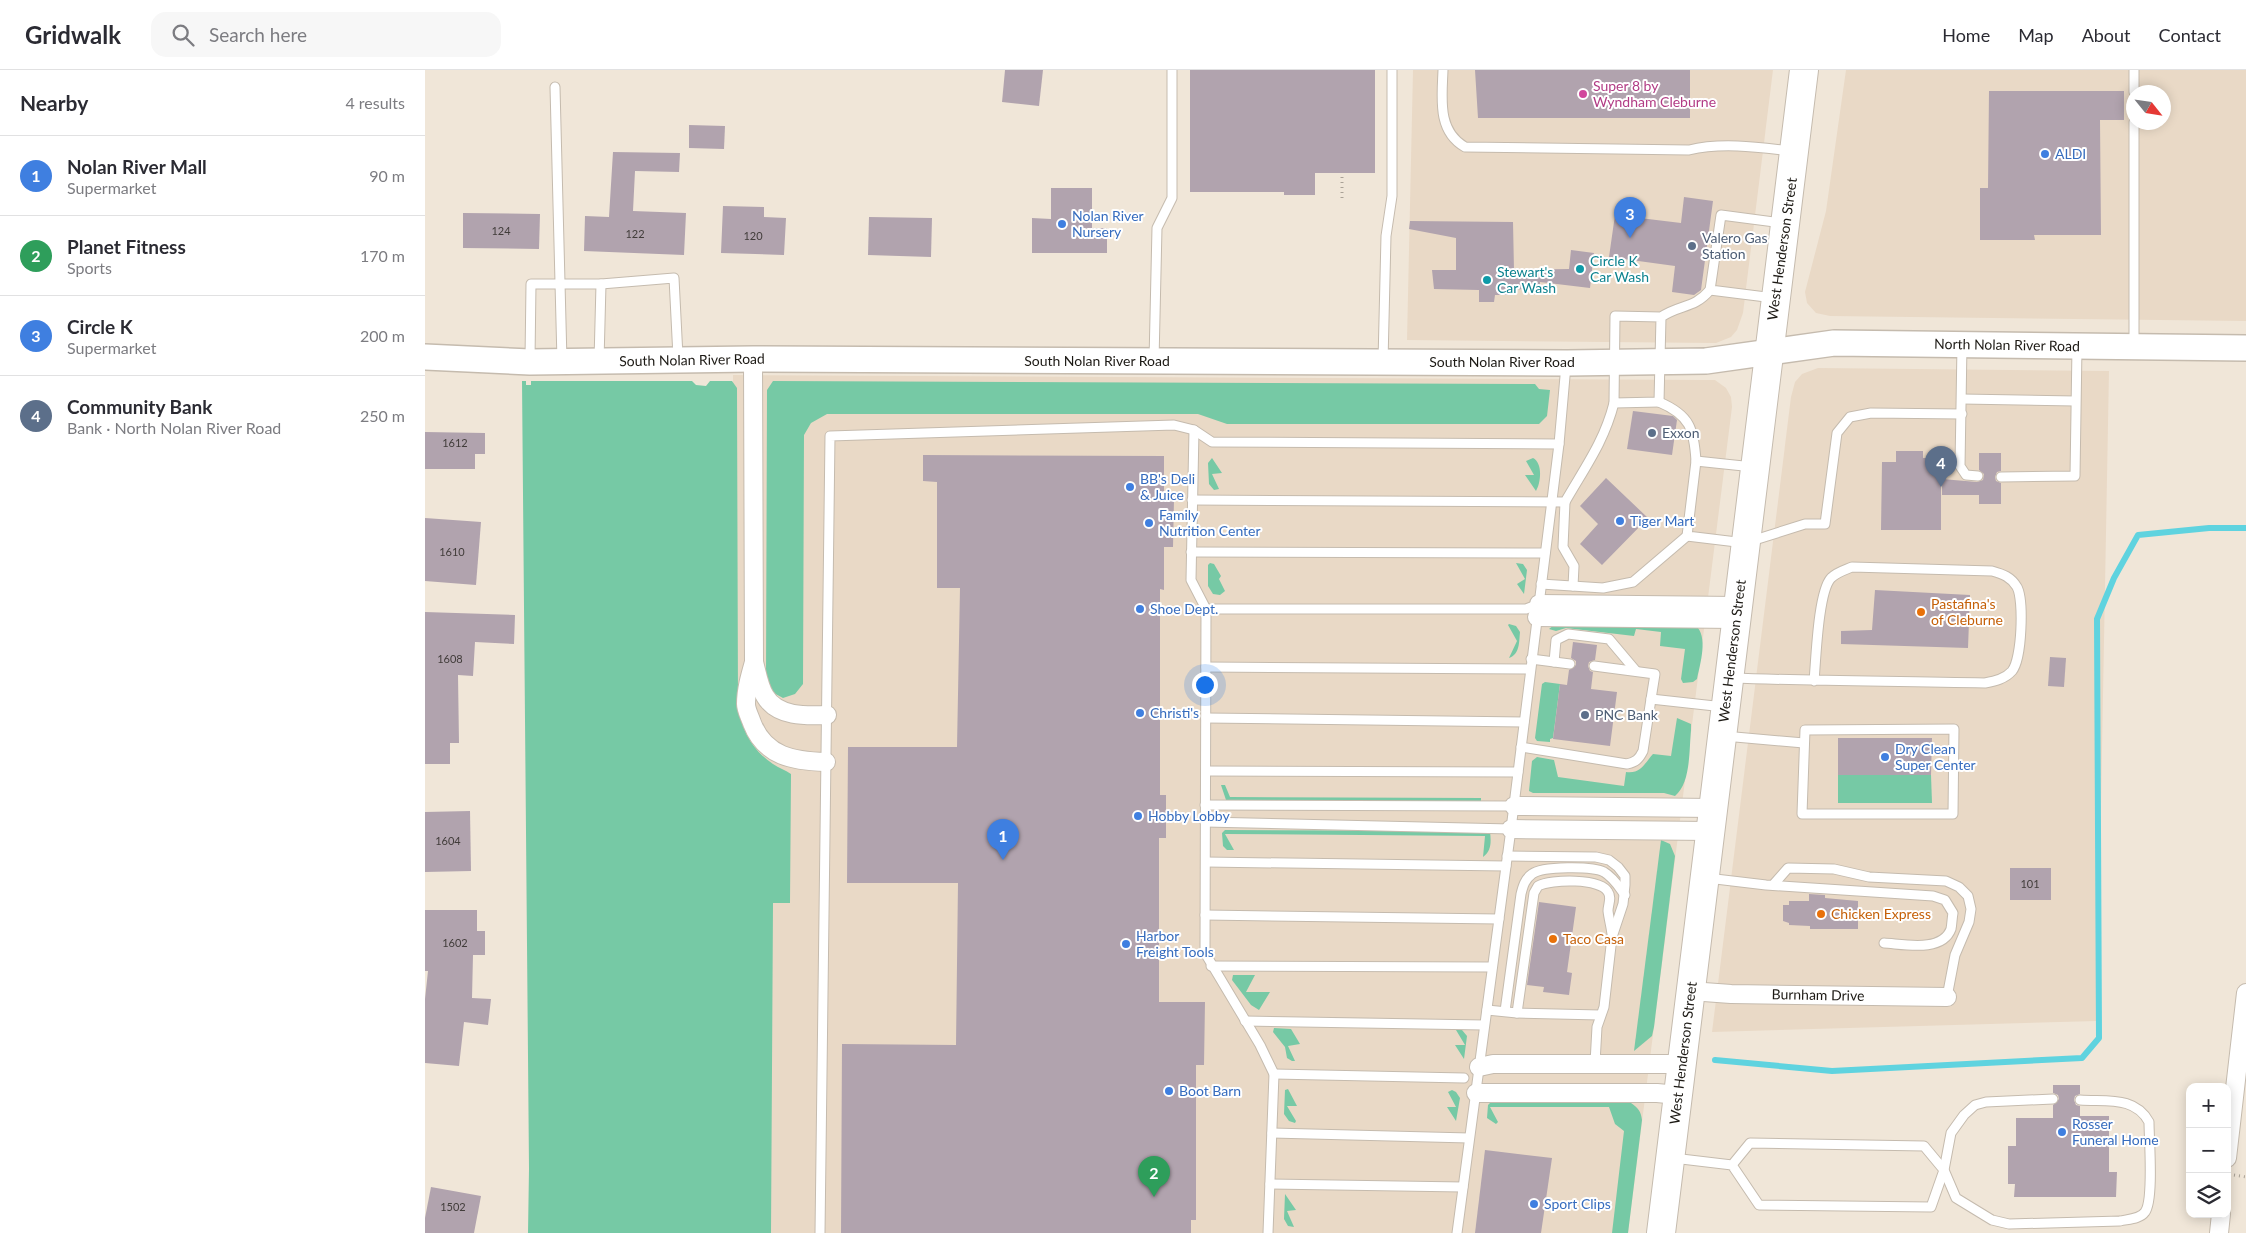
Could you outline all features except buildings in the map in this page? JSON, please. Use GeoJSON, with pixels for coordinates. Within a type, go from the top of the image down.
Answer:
{"type":"FeatureCollection","features":[{"type":"Feature","properties":{"kind":"main road","name":"West Henderson Street"},"geometry":{"type":"LineString","coordinates":[[1661,1233],[1804,70]]}},
{"type":"Feature","properties":{"kind":"main road","name":"North Nolan River Road"},"geometry":{"type":"LineString","coordinates":[[1768,353],[1834,343],[2246,348]]}},
{"type":"Feature","properties":{"kind":"main road","name":"South Nolan River Road"},"geometry":{"type":"LineString","coordinates":[[425,357],[530,362],[753,359],[1614,362],[1706,361],[1768,353]]}},
{"type":"Feature","properties":{"kind":"street"},"geometry":{"type":"LineString","coordinates":[[753,359],[753,662],[747,689],[746,706],[755,731],[766,744],[782,756],[799,762],[826,762]]}},
{"type":"Feature","properties":{"kind":"street"},"geometry":{"type":"LineString","coordinates":[[1534,610],[1737,613]]}},
{"type":"Feature","properties":{"kind":"street"},"geometry":{"type":"LineString","coordinates":[[753,662],[765,697],[775,706],[790,714],[805,716],[827,715]]}},
{"type":"Feature","properties":{"kind":"street"},"geometry":{"type":"LineString","coordinates":[[1507,806],[1711,819]]}},
{"type":"Feature","properties":{"kind":"street"},"geometry":{"type":"LineString","coordinates":[[1505,828],[1711,819]]}},
{"type":"Feature","properties":{"kind":"street","name":"Burnham Drive"},"geometry":{"type":"LineString","coordinates":[[1690,991],[1731,994],[1947,997]]}},
{"type":"Feature","properties":{"kind":"street"},"geometry":{"type":"LineString","coordinates":[[2230,1128],[2246,993]]}},
{"type":"Feature","properties":{"kind":"street"},"geometry":{"type":"LineString","coordinates":[[1479,1067],[1493,1064],[1682,1064]]}},
{"type":"Feature","properties":{"kind":"street"},"geometry":{"type":"LineString","coordinates":[[1476,1093],[1657,1092],[1678,1095]]}},
{"type":"Feature","properties":{"kind":"street"},"geometry":{"type":"LineString","coordinates":[[2219,1233],[2221,1218]]}},
{"type":"Feature","properties":{"kind":"lane"},"geometry":{"type":"LineString","coordinates":[[1154,361],[1157,228],[1172,198],[1172,70]]}},
{"type":"Feature","properties":{"kind":"lane"},"geometry":{"type":"LineString","coordinates":[[1383,362],[1385,236],[1392,196],[1392,70]]}},
{"type":"Feature","properties":{"kind":"lane"},"geometry":{"type":"LineString","coordinates":[[1443,70],[1442,110],[1446,126],[1457,142],[1465,147],[1689,150],[1707,146],[1754,147],[1795,151]]}},
{"type":"Feature","properties":{"kind":"lane"},"geometry":{"type":"LineString","coordinates":[[2134,70],[2134,85]]}},
{"type":"Feature","properties":{"kind":"lane"},"geometry":{"type":"LineString","coordinates":[[555,87],[562,361]]}},
{"type":"Feature","properties":{"kind":"lane"},"geometry":{"type":"LineString","coordinates":[[2134,130],[2134,347]]}},
{"type":"Feature","properties":{"kind":"lane"},"geometry":{"type":"LineString","coordinates":[[1573,586],[1574,566],[1563,547],[1565,502],[1604,435],[1614,403],[1615,316],[1661,317],[1680,307],[1693,305],[1702,300],[1710,290],[1721,215],[1785,224]]}},
{"type":"Feature","properties":{"kind":"lane"},"geometry":{"type":"LineString","coordinates":[[530,362],[531,284],[601,284],[674,278],[678,360]]}},
{"type":"Feature","properties":{"kind":"lane"},"geometry":{"type":"LineString","coordinates":[[599,361],[601,284]]}},
{"type":"Feature","properties":{"kind":"lane"},"geometry":{"type":"LineString","coordinates":[[1710,290],[1775,298]]}},
{"type":"Feature","properties":{"kind":"lane"},"geometry":{"type":"LineString","coordinates":[[1659,402],[1661,317]]}},
{"type":"Feature","properties":{"kind":"lane"},"geometry":{"type":"LineString","coordinates":[[1962,345],[1960,466],[1967,475],[1979,476]]}},
{"type":"Feature","properties":{"kind":"lane"},"geometry":{"type":"LineString","coordinates":[[2001,476],[2075,476],[2077,347]]}},
{"type":"Feature","properties":{"kind":"lane"},"geometry":{"type":"LineString","coordinates":[[1457,1233],[1507,861],[1505,828],[1507,806],[1518,772],[1531,664],[1534,610],[1541,584],[1559,444],[1567,362]]}},
{"type":"Feature","properties":{"kind":"lane"},"geometry":{"type":"LineString","coordinates":[[1962,399],[2075,401]]}},
{"type":"Feature","properties":{"kind":"lane"},"geometry":{"type":"LineString","coordinates":[[1541,584],[1603,588],[1633,582],[1687,536],[1696,460],[1694,435],[1688,422],[1675,409],[1659,402],[1614,403]]}},
{"type":"Feature","properties":{"kind":"lane"},"geometry":{"type":"LineString","coordinates":[[1687,536],[1745,543],[1805,524],[1825,524],[1837,433],[1850,417],[1871,413],[1962,414]]}},
{"type":"Feature","properties":{"kind":"lane"},"geometry":{"type":"LineString","coordinates":[[820,1233],[830,436],[1174,425],[1194,430],[1212,442],[1559,444]]}},
{"type":"Feature","properties":{"kind":"lane"},"geometry":{"type":"LineString","coordinates":[[1194,430],[1191,580],[1206,609],[1205,953],[1211,966],[1260,1045],[1274,1074],[1268,1233]]}},
{"type":"Feature","properties":{"kind":"lane"},"geometry":{"type":"LineString","coordinates":[[1696,460],[1754,468]]}},
{"type":"Feature","properties":{"kind":"lane"},"geometry":{"type":"LineString","coordinates":[[1192,500],[1565,502]]}},
{"type":"Feature","properties":{"kind":"lane"},"geometry":{"type":"LineString","coordinates":[[1191,552],[1545,553]]}},
{"type":"Feature","properties":{"kind":"lane"},"geometry":{"type":"LineString","coordinates":[[1729,678],[1814,681],[1985,683],[1997,681],[2013,669],[2018,660],[2021,598],[2017,588],[2011,578],[1992,571],[1852,567],[1840,572],[1831,578],[1823,595],[1814,681]]}},
{"type":"Feature","properties":{"kind":"lane"},"geometry":{"type":"LineString","coordinates":[[1206,609],[1534,610]]}},
{"type":"Feature","properties":{"kind":"lane"},"geometry":{"type":"LineString","coordinates":[[1554,662],[1557,640],[1568,634],[1609,639],[1633,671]]}},
{"type":"Feature","properties":{"kind":"lane"},"geometry":{"type":"LineString","coordinates":[[1206,667],[1531,664],[1554,662],[1570,664]]}},
{"type":"Feature","properties":{"kind":"lane"},"geometry":{"type":"LineString","coordinates":[[1521,747],[1627,764],[1640,758],[1643,751],[1655,674],[1594,666]]}},
{"type":"Feature","properties":{"kind":"lane"},"geometry":{"type":"LineString","coordinates":[[1651,699],[1725,707]]}},
{"type":"Feature","properties":{"kind":"lane"},"geometry":{"type":"LineString","coordinates":[[1206,718],[1524,722]]}},
{"type":"Feature","properties":{"kind":"lane"},"geometry":{"type":"LineString","coordinates":[[1954,729],[1953,814],[1803,814],[1804,743],[1805,730],[1954,729]]}},
{"type":"Feature","properties":{"kind":"lane"},"geometry":{"type":"LineString","coordinates":[[1722,736],[1804,743]]}},
{"type":"Feature","properties":{"kind":"lane"},"geometry":{"type":"LineString","coordinates":[[1206,771],[1518,772]]}},
{"type":"Feature","properties":{"kind":"lane"},"geometry":{"type":"LineString","coordinates":[[1205,805],[1507,806]]}},
{"type":"Feature","properties":{"kind":"lane"},"geometry":{"type":"LineString","coordinates":[[1205,822],[1505,828]]}},
{"type":"Feature","properties":{"kind":"lane"},"geometry":{"type":"LineString","coordinates":[[1206,862],[1507,861],[1597,857],[1609,860],[1625,876],[1625,896],[1612,937],[1603,1007],[1597,1028],[1595,1063]]}},
{"type":"Feature","properties":{"kind":"lane"},"geometry":{"type":"LineString","coordinates":[[1505,1011],[1521,894],[1528,878],[1533,873],[1545,868],[1596,869],[1610,876],[1625,896]]}},
{"type":"Feature","properties":{"kind":"lane"},"geometry":{"type":"LineString","coordinates":[[1773,884],[1788,868],[1834,868],[1869,877],[1946,880],[1959,887],[1969,896],[1971,909],[1969,922],[1955,955],[1947,997]]}},
{"type":"Feature","properties":{"kind":"lane"},"geometry":{"type":"LineString","coordinates":[[1704,878],[1933,896],[1945,900],[1953,913],[1951,931],[1940,943],[1926,945],[1884,943]]}},
{"type":"Feature","properties":{"kind":"lane"},"geometry":{"type":"LineString","coordinates":[[1517,1013],[1534,893],[1538,886],[1553,881],[1597,884],[1604,888],[1610,899],[1608,909],[1612,937]]}},
{"type":"Feature","properties":{"kind":"lane"},"geometry":{"type":"LineString","coordinates":[[1205,915],[1499,919]]}},
{"type":"Feature","properties":{"kind":"lane"},"geometry":{"type":"LineString","coordinates":[[1211,966],[1492,967]]}},
{"type":"Feature","properties":{"kind":"lane"},"geometry":{"type":"LineString","coordinates":[[1487,1010],[1517,1013],[1600,1015]]}},
{"type":"Feature","properties":{"kind":"lane"},"geometry":{"type":"LineString","coordinates":[[1245,1021],[1484,1025]]}},
{"type":"Feature","properties":{"kind":"lane"},"geometry":{"type":"LineString","coordinates":[[1274,1074],[1464,1078],[1479,1067]]}},
{"type":"Feature","properties":{"kind":"lane"},"geometry":{"type":"LineString","coordinates":[[1464,1078],[1476,1093]]}},
{"type":"Feature","properties":{"kind":"lane"},"geometry":{"type":"LineString","coordinates":[[1670,1158],[1732,1165],[1759,1205],[1931,1207],[1944,1170],[1951,1133],[1964,1115],[1975,1105],[2002,1100],[2053,1099]]}},
{"type":"Feature","properties":{"kind":"lane"},"geometry":{"type":"LineString","coordinates":[[1732,1165],[1751,1143],[1924,1146],[1944,1170],[1956,1198],[1991,1220],[2009,1224],[2120,1221],[2136,1218],[2145,1212],[2150,1199],[2149,1122],[2144,1113],[2132,1104],[2080,1100]]}},
{"type":"Feature","properties":{"kind":"lane"},"geometry":{"type":"LineString","coordinates":[[1272,1133],[1469,1138]]}},
{"type":"Feature","properties":{"kind":"lane"},"geometry":{"type":"LineString","coordinates":[[1270,1184],[1463,1188]]}},
{"type":"Feature","properties":{"kind":"path"},"geometry":{"type":"LineString","coordinates":[[1342,177],[1342,198]]}},
{"type":"Feature","properties":{"kind":"shaded area"},"geometry":{"type":"Polygon","coordinates":[[[1413,70],[1773,70],[1743,313],[1737,330],[1731,337],[1716,343],[1407,340],[1413,70]]]}},
{"type":"Feature","properties":{"kind":"shaded area"},"geometry":{"type":"Polygon","coordinates":[[[1846,70],[2246,70],[2246,321],[1830,316],[1816,313],[1807,303],[1805,292],[1826,211],[1846,70]]]}},
{"type":"Feature","properties":{"kind":"shaded area"},"geometry":{"type":"Polygon","coordinates":[[[1818,368],[2109,371],[2097,1021],[1712,1032],[1791,397],[1795,382],[1802,374],[1818,368]]]}},
{"type":"Feature","properties":{"kind":"shaded area"},"geometry":{"type":"Polygon","coordinates":[[[733,375],[1715,380],[1726,388],[1731,397],[1732,407],[1628,1233],[736,1233],[733,375]]]}},
{"type":"Feature","properties":{"kind":"green space"},"geometry":{"type":"Polygon","coordinates":[[[522,381],[526,381],[526,385],[531,385],[531,381],[692,381],[696,385],[706,386],[710,381],[732,381],[737,388],[738,707],[742,724],[754,747],[766,759],[791,774],[790,903],[773,903],[771,1233],[528,1233],[522,381]]]}},
{"type":"Feature","properties":{"kind":"green space"},"geometry":{"type":"Polygon","coordinates":[[[773,381],[1535,384],[1539,389],[1550,390],[1547,416],[1539,424],[1227,424],[1198,414],[827,414],[811,423],[804,435],[803,684],[795,694],[783,698],[770,691],[766,680],[767,390],[773,381]]]}},
{"type":"Feature","properties":{"kind":"green space"},"geometry":{"type":"Polygon","coordinates":[[[1212,458],[1222,473],[1212,474],[1219,489],[1214,490],[1209,484],[1208,463],[1212,458]]]}},
{"type":"Feature","properties":{"kind":"green space"},"geometry":{"type":"Polygon","coordinates":[[[1533,458],[1540,469],[1539,483],[1536,491],[1525,475],[1534,475],[1526,461],[1533,458]]]}},
{"type":"Feature","properties":{"kind":"green space"},"geometry":{"type":"Polygon","coordinates":[[[1210,563],[1214,564],[1221,576],[1219,579],[1225,591],[1220,595],[1213,594],[1208,586],[1208,565],[1210,563]]]}},
{"type":"Feature","properties":{"kind":"green space"},"geometry":{"type":"Polygon","coordinates":[[[1516,563],[1523,564],[1527,570],[1524,594],[1517,584],[1525,579],[1516,563]]]}},
{"type":"Feature","properties":{"kind":"green space"},"geometry":{"type":"Polygon","coordinates":[[[1509,624],[1516,626],[1520,632],[1517,651],[1509,658],[1517,641],[1509,624]]]}},
{"type":"Feature","properties":{"kind":"green space"},"geometry":{"type":"Polygon","coordinates":[[[1554,625],[1695,625],[1702,636],[1703,643],[1697,679],[1693,682],[1683,683],[1681,679],[1685,649],[1660,646],[1661,632],[1636,629],[1634,636],[1566,628],[1556,631],[1549,629],[1554,625]]]}},
{"type":"Feature","properties":{"kind":"green space"},"geometry":{"type":"Polygon","coordinates":[[[1545,682],[1560,684],[1553,738],[1550,739],[1550,742],[1537,741],[1535,738],[1542,684],[1545,682]]]}},
{"type":"Feature","properties":{"kind":"green space"},"geometry":{"type":"Polygon","coordinates":[[[1677,718],[1691,724],[1691,730],[1687,775],[1675,796],[1664,793],[1533,793],[1529,791],[1532,761],[1537,757],[1554,760],[1558,777],[1624,786],[1626,772],[1639,770],[1653,754],[1671,756],[1677,718]]]}},
{"type":"Feature","properties":{"kind":"green space"},"geometry":{"type":"Polygon","coordinates":[[[1838,775],[1931,775],[1932,803],[1838,803],[1838,775]]]}},
{"type":"Feature","properties":{"kind":"green space"},"geometry":{"type":"Polygon","coordinates":[[[1221,785],[1225,785],[1230,797],[1481,798],[1481,802],[1229,802],[1226,800],[1221,785]]]}},
{"type":"Feature","properties":{"kind":"green space"},"geometry":{"type":"Polygon","coordinates":[[[1225,830],[1490,831],[1491,842],[1488,852],[1483,857],[1485,836],[1225,834],[1234,850],[1227,850],[1223,846],[1222,833],[1225,830]]]}},
{"type":"Feature","properties":{"kind":"green space"},"geometry":{"type":"Polygon","coordinates":[[[1661,840],[1670,844],[1675,856],[1654,1027],[1652,1036],[1634,1051],[1661,840]]]}},
{"type":"Feature","properties":{"kind":"green space"},"geometry":{"type":"Polygon","coordinates":[[[1233,975],[1255,975],[1246,992],[1270,992],[1259,1010],[1251,1005],[1232,980],[1233,975]]]}},
{"type":"Feature","properties":{"kind":"green space"},"geometry":{"type":"Polygon","coordinates":[[[1274,1028],[1291,1029],[1300,1044],[1288,1046],[1295,1061],[1287,1058],[1285,1047],[1273,1032],[1274,1028]]]}},
{"type":"Feature","properties":{"kind":"green space"},"geometry":{"type":"Polygon","coordinates":[[[1456,1030],[1462,1030],[1467,1036],[1464,1059],[1455,1045],[1465,1045],[1456,1030]]]}},
{"type":"Feature","properties":{"kind":"green space"},"geometry":{"type":"Polygon","coordinates":[[[1288,1089],[1297,1106],[1287,1106],[1296,1121],[1295,1123],[1289,1121],[1284,1114],[1285,1090],[1288,1089]]]}},
{"type":"Feature","properties":{"kind":"green space"},"geometry":{"type":"Polygon","coordinates":[[[1452,1090],[1460,1098],[1456,1121],[1447,1107],[1456,1107],[1448,1092],[1452,1090]]]}},
{"type":"Feature","properties":{"kind":"green space"},"geometry":{"type":"Polygon","coordinates":[[[1490,1103],[1631,1103],[1636,1106],[1642,1120],[1628,1233],[1612,1233],[1624,1131],[1615,1124],[1609,1107],[1490,1107],[1498,1122],[1496,1124],[1487,1118],[1488,1105],[1490,1103]]]}},
{"type":"Feature","properties":{"kind":"green space"},"geometry":{"type":"Polygon","coordinates":[[[1285,1194],[1296,1210],[1287,1211],[1294,1227],[1288,1226],[1284,1219],[1285,1194]]]}},
{"type":"Feature","properties":{"kind":"waterway"},"geometry":{"type":"LineString","coordinates":[[1715,1060],[1832,1071],[2082,1058],[2099,1038],[2097,619],[2114,578],[2138,535],[2209,528],[2246,528]]}},
{"type":"Feature","properties":{"kind":"place","name":"Super 8 by Wyndham Cleburne"},"geometry":{"type":"Point","coordinates":[1583,94]}},
{"type":"Feature","properties":{"kind":"place","name":"ALDI"},"geometry":{"type":"Point","coordinates":[2045,154]}},
{"type":"Feature","properties":{"kind":"place","name":"Nolan River Nursery"},"geometry":{"type":"Point","coordinates":[1062,224]}},
{"type":"Feature","properties":{"kind":"place","name":"Circle K"},"geometry":{"type":"Point","coordinates":[1630,238]}},
{"type":"Feature","properties":{"kind":"place","name":"Valero Gas Station"},"geometry":{"type":"Point","coordinates":[1692,246]}},
{"type":"Feature","properties":{"kind":"place","name":"Circle K Car Wash"},"geometry":{"type":"Point","coordinates":[1580,269]}},
{"type":"Feature","properties":{"kind":"place","name":"Stewart's Car Wash"},"geometry":{"type":"Point","coordinates":[1487,280]}},
{"type":"Feature","properties":{"kind":"place","name":"Exxon"},"geometry":{"type":"Point","coordinates":[1652,433]}},
{"type":"Feature","properties":{"kind":"place","name":"BB's Deli & Juice"},"geometry":{"type":"Point","coordinates":[1130,487]}},
{"type":"Feature","properties":{"kind":"place","name":"Community Bank"},"geometry":{"type":"Point","coordinates":[1941,487]}},
{"type":"Feature","properties":{"kind":"place","name":"Tiger Mart"},"geometry":{"type":"Point","coordinates":[1620,521]}},
{"type":"Feature","properties":{"kind":"place","name":"Family Nutrition Center"},"geometry":{"type":"Point","coordinates":[1149,523]}},
{"type":"Feature","properties":{"kind":"place","name":"Shoe Dept."},"geometry":{"type":"Point","coordinates":[1140,609]}},
{"type":"Feature","properties":{"kind":"place","name":"Pastafina's of Cleburne"},"geometry":{"type":"Point","coordinates":[1921,612]}},
{"type":"Feature","properties":{"kind":"place","name":"Christi's"},"geometry":{"type":"Point","coordinates":[1140,713]}},
{"type":"Feature","properties":{"kind":"place","name":"PNC Bank"},"geometry":{"type":"Point","coordinates":[1585,715]}},
{"type":"Feature","properties":{"kind":"place","name":"Dry Clean Super Center"},"geometry":{"type":"Point","coordinates":[1885,757]}},
{"type":"Feature","properties":{"kind":"place","name":"Hobby Lobby"},"geometry":{"type":"Point","coordinates":[1138,816]}},
{"type":"Feature","properties":{"kind":"place","name":"Nolan River Mall"},"geometry":{"type":"Point","coordinates":[1003,860]}},
{"type":"Feature","properties":{"kind":"place","name":"Chicken Express"},"geometry":{"type":"Point","coordinates":[1821,914]}},
{"type":"Feature","properties":{"kind":"place","name":"Taco Casa"},"geometry":{"type":"Point","coordinates":[1553,939]}},
{"type":"Feature","properties":{"kind":"place","name":"Harbor Freight Tools"},"geometry":{"type":"Point","coordinates":[1126,944]}},
{"type":"Feature","properties":{"kind":"place","name":"Boot Barn"},"geometry":{"type":"Point","coordinates":[1169,1091]}},
{"type":"Feature","properties":{"kind":"place","name":"Rosser Funeral Home"},"geometry":{"type":"Point","coordinates":[2062,1132]}},
{"type":"Feature","properties":{"kind":"place","name":"Planet Fitness"},"geometry":{"type":"Point","coordinates":[1154,1197]}},
{"type":"Feature","properties":{"kind":"place","name":"Sport Clips"},"geometry":{"type":"Point","coordinates":[1534,1204]}}]}
